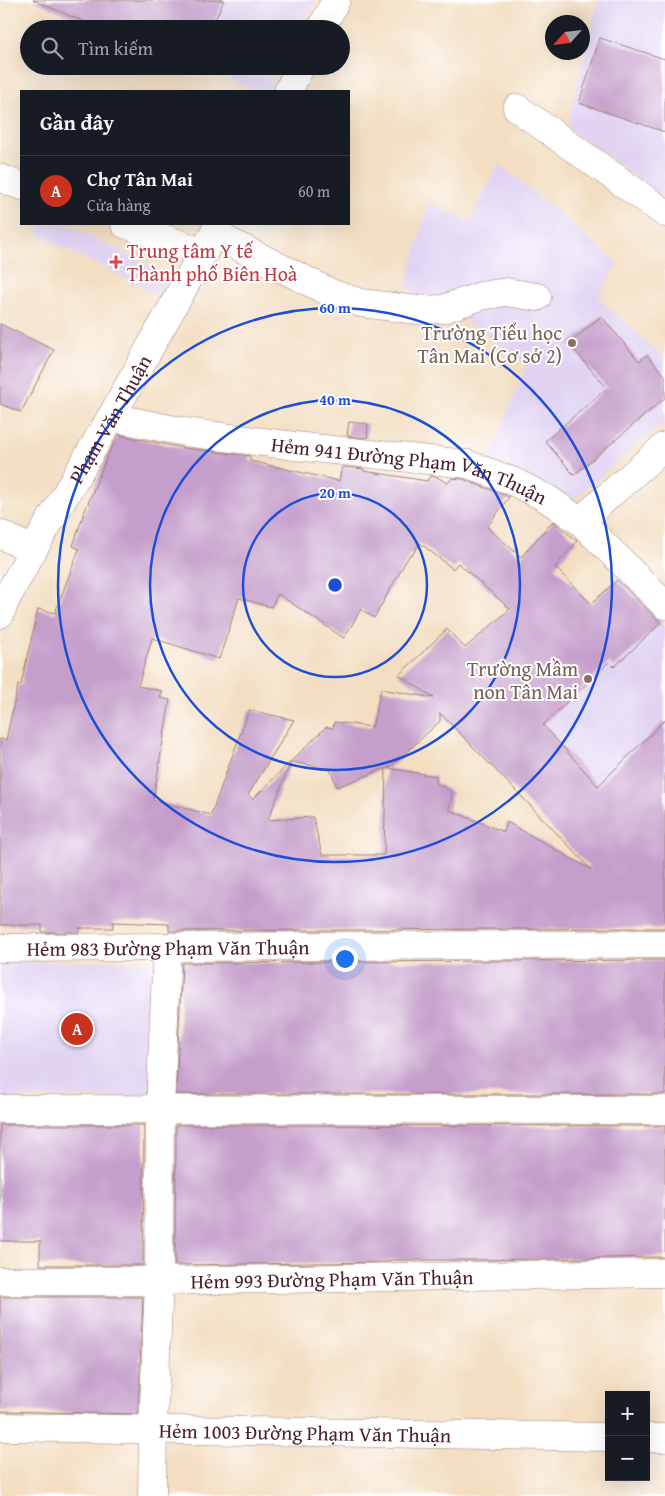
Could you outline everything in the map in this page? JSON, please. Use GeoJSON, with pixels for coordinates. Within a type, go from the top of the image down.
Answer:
{"type":"FeatureCollection","features":[{"type":"Feature","properties":{"kind":"street"},"geometry":{"type":"LineString","coordinates":[[326,20],[336,0]]}},
{"type":"Feature","properties":{"kind":"street"},"geometry":{"type":"LineString","coordinates":[[289,90],[296,75]]}},
{"type":"Feature","properties":{"kind":"street"},"geometry":{"type":"LineString","coordinates":[[517,108],[665,213]]}},
{"type":"Feature","properties":{"kind":"street"},"geometry":{"type":"LineString","coordinates":[[0,178],[20,186]]}},
{"type":"Feature","properties":{"kind":"street"},"geometry":{"type":"LineString","coordinates":[[132,225],[212,237],[331,293],[361,303],[417,310],[443,309],[481,296],[506,292],[537,297]]}},
{"type":"Feature","properties":{"kind":"street","name":"Phạm Văn Thuận"},"geometry":{"type":"LineString","coordinates":[[0,614],[6,599],[33,550],[111,418],[212,237]]}},
{"type":"Feature","properties":{"kind":"street","name":"Hẻm 941 Đường Phạm Văn Thuận"},"geometry":{"type":"LineString","coordinates":[[111,418],[185,432],[468,464],[512,481],[546,498],[580,520],[665,605]]}},
{"type":"Feature","properties":{"kind":"street"},"geometry":{"type":"LineString","coordinates":[[580,520],[665,446]]}},
{"type":"Feature","properties":{"kind":"street"},"geometry":{"type":"LineString","coordinates":[[0,534],[33,550]]}},
{"type":"Feature","properties":{"kind":"street","name":"Hẻm 983 Đường Phạm Văn Thuận"},"geometry":{"type":"LineString","coordinates":[[0,948],[665,944]]}},
{"type":"Feature","properties":{"kind":"street"},"geometry":{"type":"LineString","coordinates":[[152,1496],[159,1281],[160,1109],[167,947]]}},
{"type":"Feature","properties":{"kind":"street"},"geometry":{"type":"LineString","coordinates":[[0,1109],[665,1110]]}},
{"type":"Feature","properties":{"kind":"street","name":"Hẻm 993 Đường Phạm Văn Thuận"},"geometry":{"type":"LineString","coordinates":[[0,1281],[159,1281],[665,1273]]}},
{"type":"Feature","properties":{"kind":"street","name":"Hẻm 1003 Đường Phạm Văn Thuận"},"geometry":{"type":"LineString","coordinates":[[0,1427],[153,1428],[605,1437]]}},
{"type":"Feature","properties":{"kind":"street"},"geometry":{"type":"LineString","coordinates":[[650,1438],[665,1438]]}},
{"type":"Feature","properties":{"kind":"shaded area"},"geometry":{"type":"Polygon","coordinates":[[[53,0],[316,0],[306,20],[79,20],[50,8],[53,0]]]}},
{"type":"Feature","properties":{"kind":"shaded area"},"geometry":{"type":"Polygon","coordinates":[[[598,0],[665,0],[665,198],[567,128],[583,60],[590,60],[590,33],[598,0]]]}},
{"type":"Feature","properties":{"kind":"shaded area"},"geometry":{"type":"Polygon","coordinates":[[[217,75],[276,75],[269,90],[254,90],[217,75]]]}},
{"type":"Feature","properties":{"kind":"shaded area","name":"Trường Tiểu học Tân Mai (Cơ sở 2)"},"geometry":{"type":"Polygon","coordinates":[[[498,163],[618,263],[598,298],[665,359],[665,421],[570,502],[490,458],[526,365],[476,327],[405,288],[429,202],[470,222],[498,163]]]}},
{"type":"Feature","properties":{"kind":"shaded area","name":"Trung tâm Y tế Thành phố Biên Hoà"},"geometry":{"type":"Polygon","coordinates":[[[40,225],[68,225],[170,276],[160,296],[36,234],[40,225]]]}},
{"type":"Feature","properties":{"kind":"shaded area","name":"Trường Mầm non Tân Mai"},"geometry":{"type":"Polygon","coordinates":[[[619,577],[665,627],[665,797],[580,857],[457,730],[619,577]]]}},
{"type":"Feature","properties":{"kind":"shaded area"},"geometry":{"type":"Polygon","coordinates":[[[153,961],[155,1097],[0,1098],[0,962],[153,961]]]}},
{"type":"Feature","properties":{"kind":"building"},"geometry":{"type":"Polygon","coordinates":[[[33,0],[224,0],[215,20],[80,20],[33,0]]]}},
{"type":"Feature","properties":{"kind":"building"},"geometry":{"type":"Polygon","coordinates":[[[600,38],[665,59],[665,132],[579,103],[600,38]]]}},
{"type":"Feature","properties":{"kind":"building"},"geometry":{"type":"Polygon","coordinates":[[[601,316],[639,361],[647,355],[665,375],[665,398],[574,475],[545,441],[607,388],[569,344],[601,316]]]}},
{"type":"Feature","properties":{"kind":"building"},"geometry":{"type":"Polygon","coordinates":[[[0,324],[54,350],[21,412],[0,404],[0,324]]]}},
{"type":"Feature","properties":{"kind":"building"},"geometry":{"type":"Polygon","coordinates":[[[349,422],[368,424],[367,438],[347,436],[349,422]]]}},
{"type":"Feature","properties":{"kind":"building"},"geometry":{"type":"Polygon","coordinates":[[[119,435],[183,448],[250,456],[250,461],[339,481],[342,467],[364,469],[364,471],[427,481],[430,476],[437,477],[448,483],[452,478],[463,479],[509,497],[487,527],[521,557],[553,521],[577,541],[555,567],[591,604],[617,580],[661,623],[614,667],[609,662],[543,725],[598,786],[665,720],[665,928],[169,931],[169,924],[113,922],[113,928],[79,928],[79,932],[42,932],[42,925],[0,925],[0,739],[6,740],[18,685],[21,685],[38,609],[55,613],[79,549],[73,546],[84,513],[109,452],[119,435]],[[420,543],[412,555],[410,554],[374,618],[361,609],[344,638],[278,594],[271,607],[239,598],[219,659],[152,638],[138,686],[162,691],[160,698],[170,700],[153,800],[211,815],[249,710],[294,720],[248,795],[253,799],[326,727],[333,728],[334,722],[372,727],[381,689],[434,698],[399,675],[447,629],[465,648],[510,609],[458,563],[453,569],[420,543]],[[440,713],[440,721],[392,766],[387,768],[436,776],[436,783],[452,792],[449,810],[504,832],[507,822],[592,870],[440,713]],[[291,762],[268,820],[313,817],[322,855],[384,855],[386,768],[337,787],[330,769],[291,762]]]}},
{"type":"Feature","properties":{"kind":"building"},"geometry":{"type":"Polygon","coordinates":[[[665,960],[665,1094],[176,1094],[182,963],[665,960]]]}},
{"type":"Feature","properties":{"kind":"building"},"geometry":{"type":"Polygon","coordinates":[[[0,1125],[144,1125],[143,1265],[40,1265],[40,1241],[0,1241],[0,1125]]]}},
{"type":"Feature","properties":{"kind":"building"},"geometry":{"type":"Polygon","coordinates":[[[176,1125],[665,1126],[665,1257],[389,1260],[389,1262],[175,1265],[176,1125]]]}},
{"type":"Feature","properties":{"kind":"building"},"geometry":{"type":"Polygon","coordinates":[[[0,1297],[143,1297],[138,1414],[0,1411],[0,1297]]]}},
{"type":"Feature","properties":{"kind":"place","name":"Trung tâm Y tế Thành phố Biên Hoà"},"geometry":{"type":"Point","coordinates":[116,262]}},
{"type":"Feature","properties":{"kind":"place","name":"Trường Tiểu học Tân Mai (Cơ sở 2)"},"geometry":{"type":"Point","coordinates":[572,343]}},
{"type":"Feature","properties":{"kind":"place","name":"Trường Mầm non Tân Mai"},"geometry":{"type":"Point","coordinates":[588,679]}},
{"type":"Feature","properties":{"kind":"place","name":"Chợ Tân Mai"},"geometry":{"type":"Point","coordinates":[77,1029]}}]}
